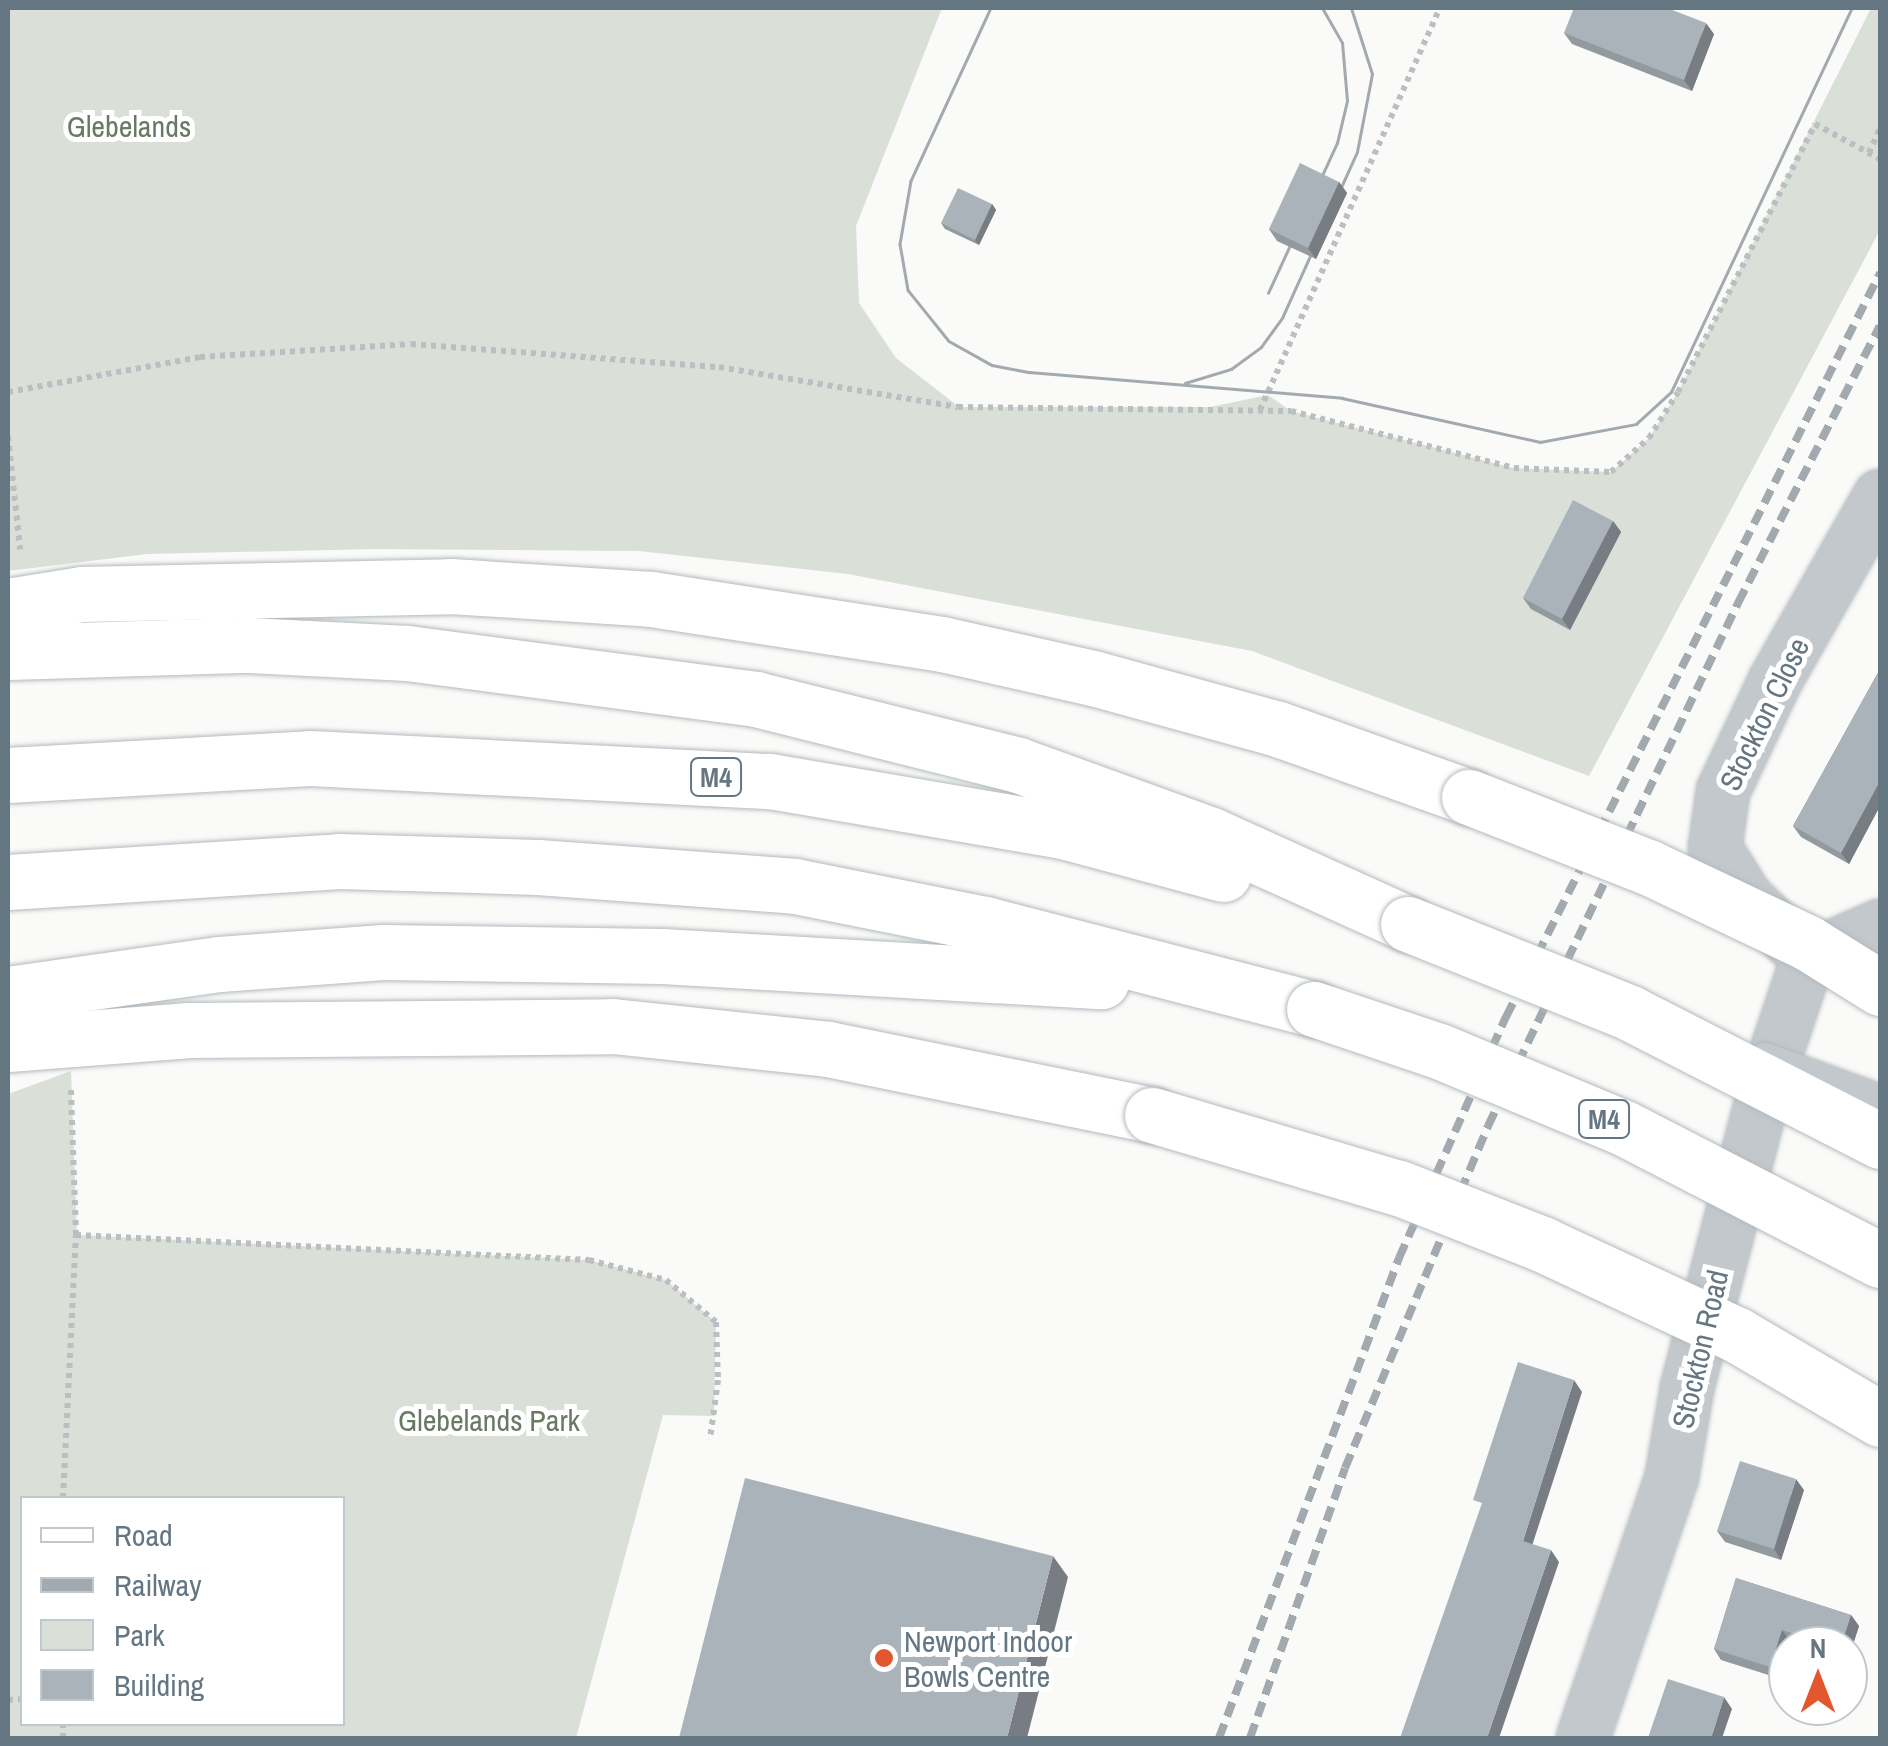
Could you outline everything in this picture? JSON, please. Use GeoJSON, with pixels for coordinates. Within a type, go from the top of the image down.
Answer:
{"type":"FeatureCollection","features":[{"type":"Feature","properties":{"kind":"main road"},"geometry":{"type":"LineString","coordinates":[[8,606],[81,594],[451,586],[651,599],[942,644],[1110,682],[1278,729],[1469,797],[1648,866],[1808,943],[1880,988]]}},
{"type":"Feature","properties":{"kind":"main road","name":"M4"},"geometry":{"type":"LineString","coordinates":[[8,652],[249,645],[408,653],[756,699],[1018,765],[1211,836],[1408,924],[1630,1013],[1880,1142]]}},
{"type":"Feature","properties":{"kind":"main road","name":"M4"},"geometry":{"type":"LineString","coordinates":[[8,775],[310,758],[770,781],[1063,831],[1408,924]]}},
{"type":"Feature","properties":{"kind":"main road","name":"M4"},"geometry":{"type":"LineString","coordinates":[[8,882],[338,860],[538,866],[795,886],[985,924],[1294,1003],[1439,1051],[1624,1128],[1880,1260]]}},
{"type":"Feature","properties":{"kind":"main road","name":"M4"},"geometry":{"type":"LineString","coordinates":[[8,994],[218,964],[384,952],[1008,972],[1294,1003]]}},
{"type":"Feature","properties":{"kind":"main road"},"geometry":{"type":"LineString","coordinates":[[8,1044],[348,1026],[613,1026],[828,1049],[1152,1116],[1399,1188],[1542,1244],[1738,1336],[1880,1419]]}},
{"type":"Feature","properties":{"kind":"street","name":"Stockton Close"},"geometry":{"type":"LineString","coordinates":[[1808,958],[1746,898],[1715,848],[1723,791],[1775,682],[1880,496]]}},
{"type":"Feature","properties":{"kind":"street"},"geometry":{"type":"LineString","coordinates":[[1808,958],[1880,926]]}},
{"type":"Feature","properties":{"kind":"street","name":"Stockton Road"},"geometry":{"type":"LineString","coordinates":[[1583,1738],[1672,1476],[1688,1388],[1759,1111],[1808,958]]}},
{"type":"Feature","properties":{"kind":"lane"},"geometry":{"type":"LineString","coordinates":[[1630,1013],[1880,1098]]}},
{"type":"Feature","properties":{"kind":"path"},"geometry":{"type":"LineString","coordinates":[[1259,411],[1440,8]]}},
{"type":"Feature","properties":{"kind":"path"},"geometry":{"type":"LineString","coordinates":[[8,392],[200,358],[411,344],[720,366],[958,407],[1259,411],[1364,427],[1514,468],[1611,472],[1649,438],[1678,392],[1815,124],[1880,159]]}},
{"type":"Feature","properties":{"kind":"path"},"geometry":{"type":"LineString","coordinates":[[1869,153],[1880,128]]}},
{"type":"Feature","properties":{"kind":"path"},"geometry":{"type":"LineString","coordinates":[[8,436],[20,549]]}},
{"type":"Feature","properties":{"kind":"path"},"geometry":{"type":"LineString","coordinates":[[63,1496],[76,1235],[71,1072]]}},
{"type":"Feature","properties":{"kind":"path"},"geometry":{"type":"LineString","coordinates":[[76,1235],[588,1260],[666,1280],[716,1322],[718,1380],[710,1439]]}},
{"type":"Feature","properties":{"kind":"green space","name":"Glebelands"},"geometry":{"type":"Polygon","coordinates":[[[8,8],[942,8],[856,226],[859,303],[896,358],[959,407],[1210,407],[1268,395],[1291,411],[1514,468],[1611,472],[1649,438],[1678,392],[1871,8],[1880,8],[1880,230],[1589,776],[1252,651],[848,574],[639,551],[375,549],[147,554],[8,571],[8,8]]]}},
{"type":"Feature","properties":{"kind":"green space","name":"Glebelands Park"},"geometry":{"type":"Polygon","coordinates":[[[71,1071],[77,1235],[589,1260],[666,1280],[716,1322],[714,1416],[663,1415],[576,1738],[8,1738],[8,1094],[71,1071]]]}},
{"type":"Feature","properties":{"kind":"building"},"geometry":{"type":"Polygon","coordinates":[[[1574,8],[1667,8],[1706,23],[1684,80],[1564,33],[1574,8]]]}},
{"type":"Feature","properties":{"kind":"building"},"geometry":{"type":"Polygon","coordinates":[[[1300,163],[1339,182],[1308,248],[1269,229],[1300,163]]]}},
{"type":"Feature","properties":{"kind":"building"},"geometry":{"type":"Polygon","coordinates":[[[958,188],[992,204],[975,240],[941,223],[958,188]]]}},
{"type":"Feature","properties":{"kind":"building"},"geometry":{"type":"Polygon","coordinates":[[[1573,500],[1613,521],[1562,619],[1523,598],[1573,500]]]}},
{"type":"Feature","properties":{"kind":"building"},"geometry":{"type":"Polygon","coordinates":[[[1880,669],[1880,781],[1841,853],[1793,826],[1880,669]]]}},
{"type":"Feature","properties":{"kind":"building"},"geometry":{"type":"Polygon","coordinates":[[[1518,1362],[1574,1380],[1523,1541],[1551,1550],[1487,1738],[1400,1738],[1482,1503],[1473,1500],[1518,1362]]]}},
{"type":"Feature","properties":{"kind":"building"},"geometry":{"type":"Polygon","coordinates":[[[1740,1461],[1796,1479],[1774,1549],[1717,1531],[1740,1461]]]}},
{"type":"Feature","properties":{"kind":"building","name":"Newport Indoor Bowls Centre"},"geometry":{"type":"Polygon","coordinates":[[[745,1478],[1053,1556],[1007,1738],[679,1738],[745,1478]]]}},
{"type":"Feature","properties":{"kind":"building"},"geometry":{"type":"Polygon","coordinates":[[[1736,1578],[1851,1615],[1847,1626],[1768,1626],[1768,1666],[1714,1649],[1736,1578]]]}},
{"type":"Feature","properties":{"kind":"building"},"geometry":{"type":"Polygon","coordinates":[[[1668,1679],[1724,1697],[1711,1738],[1648,1738],[1668,1679]]]}},
{"type":"Feature","properties":{"kind":"tram line"},"geometry":{"type":"LineString","coordinates":[[991,8],[911,181],[900,244],[908,290],[949,341],[992,365],[1029,372],[1342,398],[1540,442],[1636,424],[1671,392],[1852,8]]}},
{"type":"Feature","properties":{"kind":"tram line"},"geometry":{"type":"LineString","coordinates":[[1268,293],[1337,143],[1347,101],[1342,43],[1322,8]]}},
{"type":"Feature","properties":{"kind":"tram line"},"geometry":{"type":"LineString","coordinates":[[1185,383],[1231,369],[1261,347],[1282,318],[1357,152],[1372,74],[1351,8]]}},
{"type":"Feature","properties":{"kind":"railway"},"geometry":{"type":"LineString","coordinates":[[1219,1738],[1399,1258],[1506,1017],[1880,273]]}},
{"type":"Feature","properties":{"kind":"railway"},"geometry":{"type":"LineString","coordinates":[[1250,1738],[1345,1468],[1488,1126],[1738,603],[1880,326]]}},
{"type":"Feature","properties":{"kind":"place","name":"Newport Indoor Bowls Centre"},"geometry":{"type":"Point","coordinates":[884,1658]}}]}
